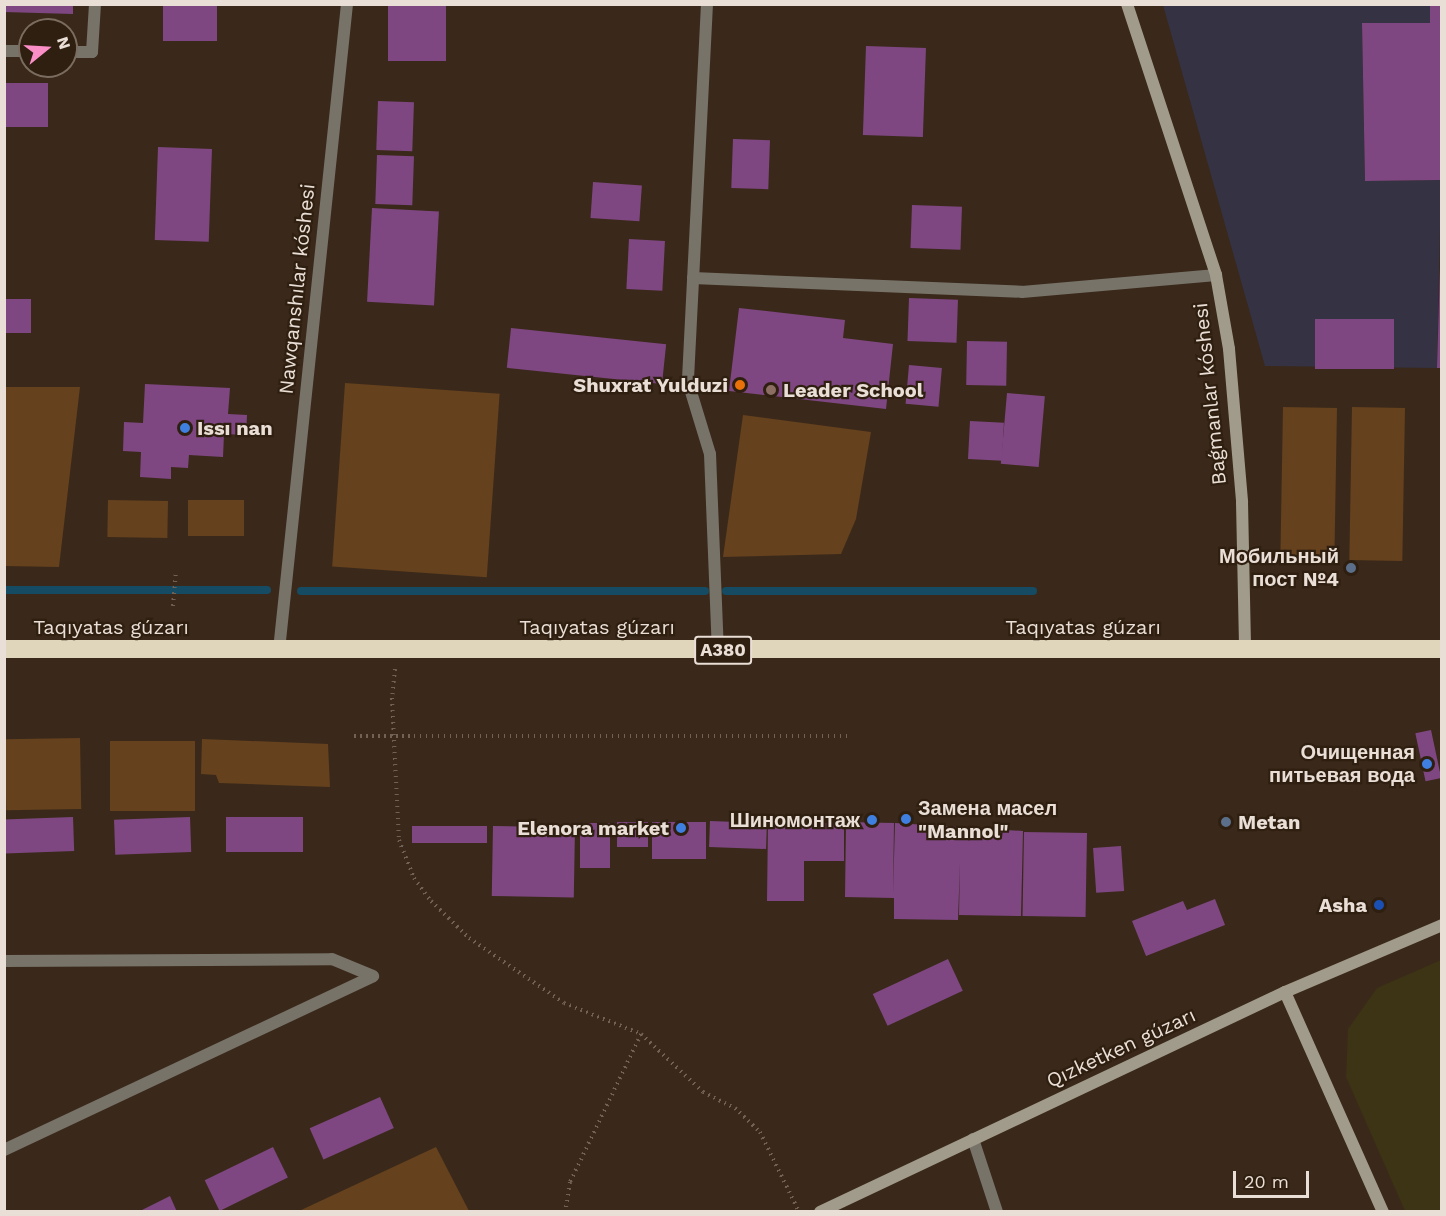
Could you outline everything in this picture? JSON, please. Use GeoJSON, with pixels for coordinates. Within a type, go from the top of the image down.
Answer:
{"type":"FeatureCollection","features":[{"type":"Feature","properties":{"kind":"highway","name":"Taqıyatas gúzarı"},"geometry":{"type":"LineString","coordinates":[[4,649],[1442,649]]}},
{"type":"Feature","properties":{"kind":"street"},"geometry":{"type":"LineString","coordinates":[[78,52],[92,52],[95,4]]}},
{"type":"Feature","properties":{"kind":"street","name":"Nawqanshılar kóshesi"},"geometry":{"type":"LineString","coordinates":[[279,650],[347,4]]}},
{"type":"Feature","properties":{"kind":"street"},"geometry":{"type":"LineString","coordinates":[[707,4],[688,382],[710,454],[718,650]]}},
{"type":"Feature","properties":{"kind":"street","name":"Baǵmanlar kóshesi"},"geometry":{"type":"LineString","coordinates":[[1127,4],[1216,275],[1229,349],[1242,501],[1245,649]]}},
{"type":"Feature","properties":{"kind":"street"},"geometry":{"type":"LineString","coordinates":[[693,278],[1022,292],[1216,275]]}},
{"type":"Feature","properties":{"kind":"street","name":"Qızketken gúzarı"},"geometry":{"type":"LineString","coordinates":[[820,1212],[1285,992],[1442,925]]}},
{"type":"Feature","properties":{"kind":"street"},"geometry":{"type":"LineString","coordinates":[[4,961],[332,958],[373,976],[4,1150]]}},
{"type":"Feature","properties":{"kind":"street"},"geometry":{"type":"LineString","coordinates":[[1285,992],[1383,1212]]}},
{"type":"Feature","properties":{"kind":"street"},"geometry":{"type":"LineString","coordinates":[[973,1139],[997,1212]]}},
{"type":"Feature","properties":{"kind":"path"},"geometry":{"type":"LineString","coordinates":[[173,606],[176,574]]}},
{"type":"Feature","properties":{"kind":"path"},"geometry":{"type":"LineString","coordinates":[[397,649],[392,698],[399,840],[414,878],[431,901],[469,938],[564,1003],[641,1034],[703,1092],[735,1108],[760,1132],[798,1212]]}},
{"type":"Feature","properties":{"kind":"path"},"geometry":{"type":"LineString","coordinates":[[354,736],[394,739],[850,736]]}},
{"type":"Feature","properties":{"kind":"path"},"geometry":{"type":"LineString","coordinates":[[566,1212],[570,1182],[641,1034]]}},
{"type":"Feature","properties":{"kind":"shaded area"},"geometry":{"type":"Polygon","coordinates":[[[1163,5],[1430,5],[1430,23],[1362,24],[1365,181],[1441,180],[1437,368],[1265,366],[1163,5]]]}},
{"type":"Feature","properties":{"kind":"shaded area"},"geometry":{"type":"Polygon","coordinates":[[[345,383],[500,394],[487,577],[332,567],[345,383]]]}},
{"type":"Feature","properties":{"kind":"shaded area"},"geometry":{"type":"Polygon","coordinates":[[[5,387],[80,387],[59,567],[5,566],[5,387]]]}},
{"type":"Feature","properties":{"kind":"shaded area"},"geometry":{"type":"Polygon","coordinates":[[[1283,407],[1337,408],[1334,560],[1280,559],[1283,407]]]}},
{"type":"Feature","properties":{"kind":"shaded area"},"geometry":{"type":"Polygon","coordinates":[[[1352,407],[1405,408],[1402,561],[1349,560],[1352,407]]]}},
{"type":"Feature","properties":{"kind":"shaded area"},"geometry":{"type":"Polygon","coordinates":[[[743,415],[871,432],[856,519],[841,554],[723,557],[743,415]]]}},
{"type":"Feature","properties":{"kind":"shaded area"},"geometry":{"type":"Polygon","coordinates":[[[108,500],[168,501],[167,538],[107,537],[108,500]]]}},
{"type":"Feature","properties":{"kind":"shaded area"},"geometry":{"type":"Polygon","coordinates":[[[188,500],[244,500],[244,536],[188,536],[188,500]]]}},
{"type":"Feature","properties":{"kind":"shaded area"},"geometry":{"type":"Polygon","coordinates":[[[80,738],[81,809],[6,810],[5,739],[80,738]]]}},
{"type":"Feature","properties":{"kind":"shaded area"},"geometry":{"type":"Polygon","coordinates":[[[202,739],[328,744],[330,787],[219,783],[216,775],[201,774],[202,739]]]}},
{"type":"Feature","properties":{"kind":"shaded area"},"geometry":{"type":"Polygon","coordinates":[[[110,741],[195,741],[195,811],[110,811],[110,741]]]}},
{"type":"Feature","properties":{"kind":"shaded area"},"geometry":{"type":"Polygon","coordinates":[[[436,1147],[469,1211],[299,1211],[436,1147]]]}},
{"type":"Feature","properties":{"kind":"sand"},"geometry":{"type":"Polygon","coordinates":[[[1441,960],[1441,1211],[1405,1211],[1346,1077],[1348,1029],[1377,988],[1441,960]]]}},
{"type":"Feature","properties":{"kind":"building"},"geometry":{"type":"Polygon","coordinates":[[[4,4],[73,4],[73,14],[4,12],[4,4]]]}},
{"type":"Feature","properties":{"kind":"building"},"geometry":{"type":"Polygon","coordinates":[[[163,4],[217,4],[217,41],[163,41],[163,4]]]}},
{"type":"Feature","properties":{"kind":"building"},"geometry":{"type":"Polygon","coordinates":[[[388,4],[446,4],[446,61],[388,61],[388,4]]]}},
{"type":"Feature","properties":{"kind":"building"},"geometry":{"type":"Polygon","coordinates":[[[1430,4],[1442,4],[1442,180],[1365,181],[1362,23],[1430,23],[1430,4]]]}},
{"type":"Feature","properties":{"kind":"building"},"geometry":{"type":"Polygon","coordinates":[[[866,46],[926,48],[923,137],[863,135],[866,46]]]}},
{"type":"Feature","properties":{"kind":"building"},"geometry":{"type":"Polygon","coordinates":[[[4,83],[48,83],[48,127],[4,127],[4,83]]]}},
{"type":"Feature","properties":{"kind":"building"},"geometry":{"type":"Polygon","coordinates":[[[378,101],[414,102],[412,151],[376,150],[378,101]]]}},
{"type":"Feature","properties":{"kind":"building"},"geometry":{"type":"Polygon","coordinates":[[[733,139],[770,140],[768,189],[731,188],[733,139]]]}},
{"type":"Feature","properties":{"kind":"building"},"geometry":{"type":"Polygon","coordinates":[[[158,147],[212,149],[209,242],[155,240],[158,147]]]}},
{"type":"Feature","properties":{"kind":"building"},"geometry":{"type":"Polygon","coordinates":[[[377,155],[414,156],[412,205],[375,204],[377,155]]]}},
{"type":"Feature","properties":{"kind":"building"},"geometry":{"type":"Polygon","coordinates":[[[593,182],[642,185],[639,221],[590,218],[593,182]]]}},
{"type":"Feature","properties":{"kind":"building"},"geometry":{"type":"Polygon","coordinates":[[[912,205],[962,207],[960,250],[910,248],[912,205]]]}},
{"type":"Feature","properties":{"kind":"building"},"geometry":{"type":"Polygon","coordinates":[[[372,208],[439,212],[434,305],[367,302],[372,208]]]}},
{"type":"Feature","properties":{"kind":"building"},"geometry":{"type":"Polygon","coordinates":[[[629,239],[665,241],[662,291],[626,289],[629,239]]]}},
{"type":"Feature","properties":{"kind":"building"},"geometry":{"type":"Polygon","coordinates":[[[1440,267],[1442,267],[1442,368],[1437,368],[1440,267]]]}},
{"type":"Feature","properties":{"kind":"building"},"geometry":{"type":"Polygon","coordinates":[[[909,298],[958,300],[956,343],[907,341],[909,298]]]}},
{"type":"Feature","properties":{"kind":"building"},"geometry":{"type":"Polygon","coordinates":[[[4,299],[31,299],[31,333],[4,333],[4,299]]]}},
{"type":"Feature","properties":{"kind":"building"},"geometry":{"type":"Polygon","coordinates":[[[739,308],[845,320],[843,338],[893,344],[886,409],[729,391],[739,308]]]}},
{"type":"Feature","properties":{"kind":"building"},"geometry":{"type":"Polygon","coordinates":[[[1315,319],[1394,319],[1394,369],[1315,369],[1315,319]]]}},
{"type":"Feature","properties":{"kind":"building"},"geometry":{"type":"Polygon","coordinates":[[[511,328],[666,344],[662,384],[507,368],[511,328]]]}},
{"type":"Feature","properties":{"kind":"building"},"geometry":{"type":"Polygon","coordinates":[[[967,341],[1007,342],[1006,386],[966,385],[967,341]]]}},
{"type":"Feature","properties":{"kind":"building"},"geometry":{"type":"Polygon","coordinates":[[[909,365],[942,368],[938,407],[906,404],[909,365]]]}},
{"type":"Feature","properties":{"kind":"building","name":"Issı nan"},"geometry":{"type":"Polygon","coordinates":[[[145,384],[230,388],[228,414],[247,415],[246,435],[224,434],[223,457],[189,455],[188,468],[171,467],[171,479],[140,477],[141,452],[123,451],[124,422],[143,423],[145,384]]]}},
{"type":"Feature","properties":{"kind":"building"},"geometry":{"type":"Polygon","coordinates":[[[1007,393],[1045,396],[1039,467],[1001,464],[1007,393]]]}},
{"type":"Feature","properties":{"kind":"building"},"geometry":{"type":"Polygon","coordinates":[[[970,421],[1004,423],[1002,461],[968,459],[970,421]]]}},
{"type":"Feature","properties":{"kind":"building"},"geometry":{"type":"Polygon","coordinates":[[[1431,730],[1441,778],[1426,781],[1415,733],[1431,730]]]}},
{"type":"Feature","properties":{"kind":"building"},"geometry":{"type":"Polygon","coordinates":[[[73,817],[74,851],[5,853],[4,819],[73,817]]]}},
{"type":"Feature","properties":{"kind":"building"},"geometry":{"type":"Polygon","coordinates":[[[190,817],[191,852],[115,855],[114,820],[190,817]]]}},
{"type":"Feature","properties":{"kind":"building"},"geometry":{"type":"Polygon","coordinates":[[[226,817],[303,817],[303,852],[226,852],[226,817]]]}},
{"type":"Feature","properties":{"kind":"building"},"geometry":{"type":"Polygon","coordinates":[[[710,821],[767,823],[766,849],[709,847],[710,821]]]}},
{"type":"Feature","properties":{"kind":"building"},"geometry":{"type":"Polygon","coordinates":[[[617,822],[648,822],[648,847],[617,847],[617,822]]]}},
{"type":"Feature","properties":{"kind":"building"},"geometry":{"type":"Polygon","coordinates":[[[652,822],[706,822],[706,859],[652,859],[652,822]]]}},
{"type":"Feature","properties":{"kind":"building"},"geometry":{"type":"Polygon","coordinates":[[[846,822],[894,823],[893,894],[895,823],[1023,831],[1021,916],[959,915],[960,863],[958,920],[894,919],[894,898],[845,897],[846,822]]]}},
{"type":"Feature","properties":{"kind":"building"},"geometry":{"type":"Polygon","coordinates":[[[580,823],[610,823],[610,868],[580,868],[580,823]]]}},
{"type":"Feature","properties":{"kind":"building"},"geometry":{"type":"Polygon","coordinates":[[[768,823],[844,823],[844,861],[804,861],[804,901],[767,901],[768,823]]]}},
{"type":"Feature","properties":{"kind":"building"},"geometry":{"type":"Polygon","coordinates":[[[412,826],[487,826],[487,843],[412,843],[412,826]]]}},
{"type":"Feature","properties":{"kind":"building"},"geometry":{"type":"Polygon","coordinates":[[[493,826],[575,827],[574,897],[492,896],[493,826]]]}},
{"type":"Feature","properties":{"kind":"building"},"geometry":{"type":"Polygon","coordinates":[[[1024,832],[1087,833],[1086,917],[1023,916],[1024,832]]]}},
{"type":"Feature","properties":{"kind":"building"},"geometry":{"type":"Polygon","coordinates":[[[1121,846],[1124,891],[1096,893],[1093,848],[1121,846]]]}},
{"type":"Feature","properties":{"kind":"building"},"geometry":{"type":"Polygon","coordinates":[[[1215,899],[1225,925],[1146,956],[1132,921],[1183,901],[1187,910],[1215,899]]]}},
{"type":"Feature","properties":{"kind":"building"},"geometry":{"type":"Polygon","coordinates":[[[948,959],[963,991],[888,1026],[873,994],[948,959]]]}},
{"type":"Feature","properties":{"kind":"building"},"geometry":{"type":"Polygon","coordinates":[[[380,1097],[394,1128],[323,1159],[310,1128],[380,1097]]]}},
{"type":"Feature","properties":{"kind":"building"},"geometry":{"type":"Polygon","coordinates":[[[273,1147],[288,1178],[220,1211],[205,1180],[273,1147]]]}},
{"type":"Feature","properties":{"kind":"building"},"geometry":{"type":"Polygon","coordinates":[[[170,1196],[177,1212],[138,1212],[170,1196]]]}},
{"type":"Feature","properties":{"kind":"waterway"},"geometry":{"type":"LineString","coordinates":[[4,590],[267,590]]}},
{"type":"Feature","properties":{"kind":"waterway"},"geometry":{"type":"LineString","coordinates":[[301,591],[705,591]]}},
{"type":"Feature","properties":{"kind":"waterway"},"geometry":{"type":"LineString","coordinates":[[726,591],[1033,591]]}},
{"type":"Feature","properties":{"kind":"place","name":"Shuxrat Yulduzi"},"geometry":{"type":"Point","coordinates":[740,385]}},
{"type":"Feature","properties":{"kind":"place","name":"Leader School"},"geometry":{"type":"Point","coordinates":[771,390]}},
{"type":"Feature","properties":{"kind":"place","name":"Issı nan"},"geometry":{"type":"Point","coordinates":[185,428]}},
{"type":"Feature","properties":{"kind":"place","name":"Мобильный пост №4"},"geometry":{"type":"Point","coordinates":[1351,568]}},
{"type":"Feature","properties":{"kind":"place","name":"Очищенная питьевая вода"},"geometry":{"type":"Point","coordinates":[1427,764]}},
{"type":"Feature","properties":{"kind":"place","name":"Замена масел \"Mannol\""},"geometry":{"type":"Point","coordinates":[906,819]}},
{"type":"Feature","properties":{"kind":"place","name":"Шиномонтаж"},"geometry":{"type":"Point","coordinates":[872,820]}},
{"type":"Feature","properties":{"kind":"place","name":"Metan"},"geometry":{"type":"Point","coordinates":[1226,822]}},
{"type":"Feature","properties":{"kind":"place","name":"Elenora market"},"geometry":{"type":"Point","coordinates":[681,828]}},
{"type":"Feature","properties":{"kind":"place","name":"Asha"},"geometry":{"type":"Point","coordinates":[1379,905]}}]}
